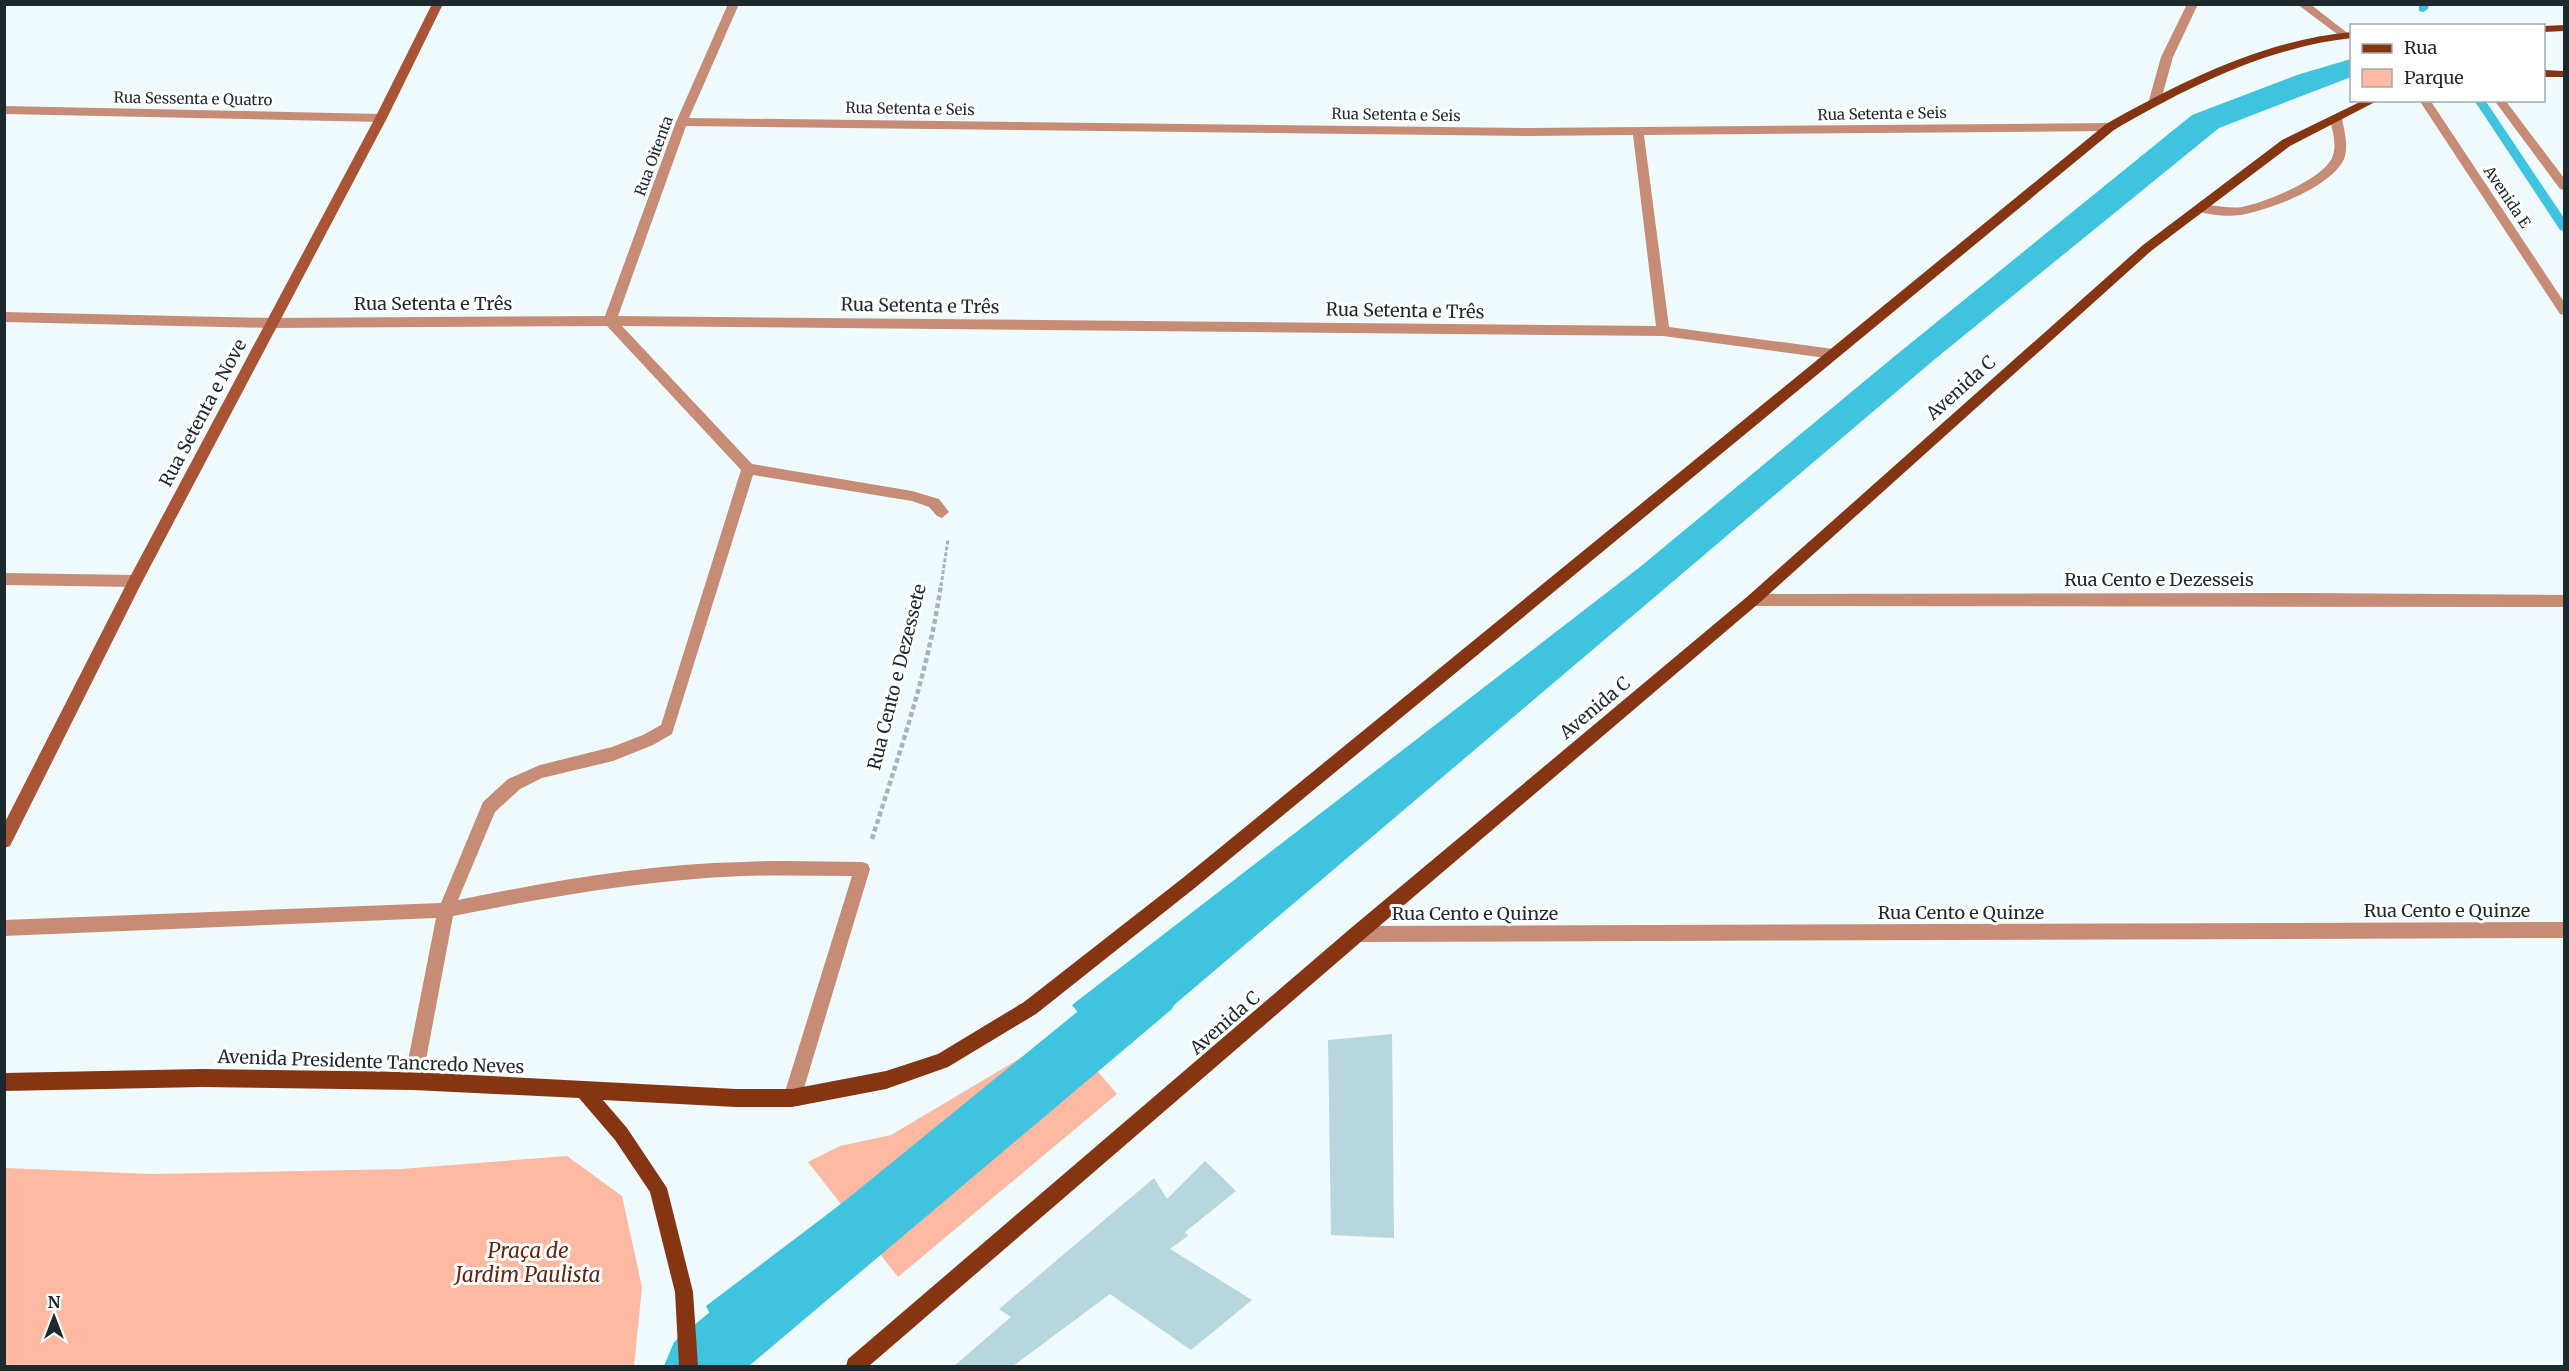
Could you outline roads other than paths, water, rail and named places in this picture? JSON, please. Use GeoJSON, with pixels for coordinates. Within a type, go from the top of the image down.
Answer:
{"type":"FeatureCollection","features":[{"type":"Feature","properties":{"kind":"main road"},"geometry":{"type":"LineString","coordinates":[[2545,29],[2565,28]]}},
{"type":"Feature","properties":{"kind":"main road"},"geometry":{"type":"LineString","coordinates":[[792,1098],[886,1080],[942,1061],[1030,1008],[1190,882],[2110,127],[2155,100],[2244,62],[2288,48],[2348,35]]}},
{"type":"Feature","properties":{"kind":"main road"},"geometry":{"type":"LineString","coordinates":[[2545,74],[2565,74]]}},
{"type":"Feature","properties":{"kind":"main road","name":"Avenida C"},"geometry":{"type":"LineString","coordinates":[[855,1366],[1357,934],[1753,600],[2147,248],[2286,142],[2370,102]]}},
{"type":"Feature","properties":{"kind":"main road","name":"Avenida Presidente Tancredo Neves"},"geometry":{"type":"LineString","coordinates":[[4,1082],[202,1078],[413,1081],[736,1098],[792,1098]]}},
{"type":"Feature","properties":{"kind":"main road"},"geometry":{"type":"LineString","coordinates":[[583,1090],[621,1134],[658,1188],[684,1292],[689,1366]]}},
{"type":"Feature","properties":{"kind":"street","name":"Rua Setenta e Nove"},"geometry":{"type":"LineString","coordinates":[[4,841],[135,581],[381,118],[438,4]]}},
{"type":"Feature","properties":{"kind":"street","name":"Rua Oitenta"},"geometry":{"type":"LineString","coordinates":[[610,321],[682,122],[734,4]]}},
{"type":"Feature","properties":{"kind":"street"},"geometry":{"type":"LineString","coordinates":[[2155,100],[2167,57],[2193,4]]}},
{"type":"Feature","properties":{"kind":"street"},"geometry":{"type":"LineString","coordinates":[[2302,4],[2348,35]]}},
{"type":"Feature","properties":{"kind":"street","name":"Avenida E"},"geometry":{"type":"LineString","coordinates":[[2425,102],[2565,311]]}},
{"type":"Feature","properties":{"kind":"street"},"geometry":{"type":"LineString","coordinates":[[2501,102],[2565,186]]}},
{"type":"Feature","properties":{"kind":"street","name":"Rua Sessenta e Quatro"},"geometry":{"type":"LineString","coordinates":[[4,110],[381,118]]}},
{"type":"Feature","properties":{"kind":"street"},"geometry":{"type":"LineString","coordinates":[[2200,208],[2241,211],[2274,201],[2328,173],[2338,159],[2340,139],[2336,118]]}},
{"type":"Feature","properties":{"kind":"street","name":"Rua Setenta e Seis"},"geometry":{"type":"LineString","coordinates":[[682,122],[1638,132],[2110,127]]}},
{"type":"Feature","properties":{"kind":"street"},"geometry":{"type":"LineString","coordinates":[[1638,132],[1664,331]]}},
{"type":"Feature","properties":{"kind":"street","name":"Rua Setenta e Três"},"geometry":{"type":"LineString","coordinates":[[4,317],[271,323],[610,321],[1664,331],[1833,354]]}},
{"type":"Feature","properties":{"kind":"street"},"geometry":{"type":"LineString","coordinates":[[610,321],[748,469],[912,496],[934,503],[942,512]]}},
{"type":"Feature","properties":{"kind":"street"},"geometry":{"type":"LineString","coordinates":[[413,1081],[446,910],[489,807],[514,784],[540,772],[613,754],[648,740],[667,729],[748,469]]}},
{"type":"Feature","properties":{"kind":"street"},"geometry":{"type":"LineString","coordinates":[[4,579],[135,581]]}},
{"type":"Feature","properties":{"kind":"street","name":"Rua Cento e Dezesseis"},"geometry":{"type":"LineString","coordinates":[[1753,600],[2565,601]]}},
{"type":"Feature","properties":{"kind":"street"},"geometry":{"type":"LineString","coordinates":[[4,928],[446,910],[544,890],[639,877],[742,869],[862,869],[792,1098]]}},
{"type":"Feature","properties":{"kind":"street","name":"Rua Cento e Quinze"},"geometry":{"type":"LineString","coordinates":[[1357,934],[2565,930]]}},
{"type":"Feature","properties":{"kind":"water"},"geometry":{"type":"Polygon","coordinates":[[[2350,59],[2350,77],[2219,128],[1935,359],[1114,1056],[1072,1005],[1640,567],[2192,115],[2297,75],[2350,59]]]}},
{"type":"Feature","properties":{"kind":"water"},"geometry":{"type":"Polygon","coordinates":[[[841,1204],[876,1249],[734,1360],[706,1306],[841,1204]]]}},
{"type":"Feature","properties":{"kind":"waterway"},"geometry":{"type":"LineString","coordinates":[[2423,9],[2424,4]]}},
{"type":"Feature","properties":{"kind":"waterway"},"geometry":{"type":"LineString","coordinates":[[2480,102],[2564,227]]}},
{"type":"Feature","properties":{"kind":"waterway"},"geometry":{"type":"LineString","coordinates":[[698,1366],[1151,989]]}},
{"type":"Feature","properties":{"kind":"park label","name":"Praça de Jardim Paulista"},"geometry":{"type":"Point","coordinates":[528,1263]}}]}
